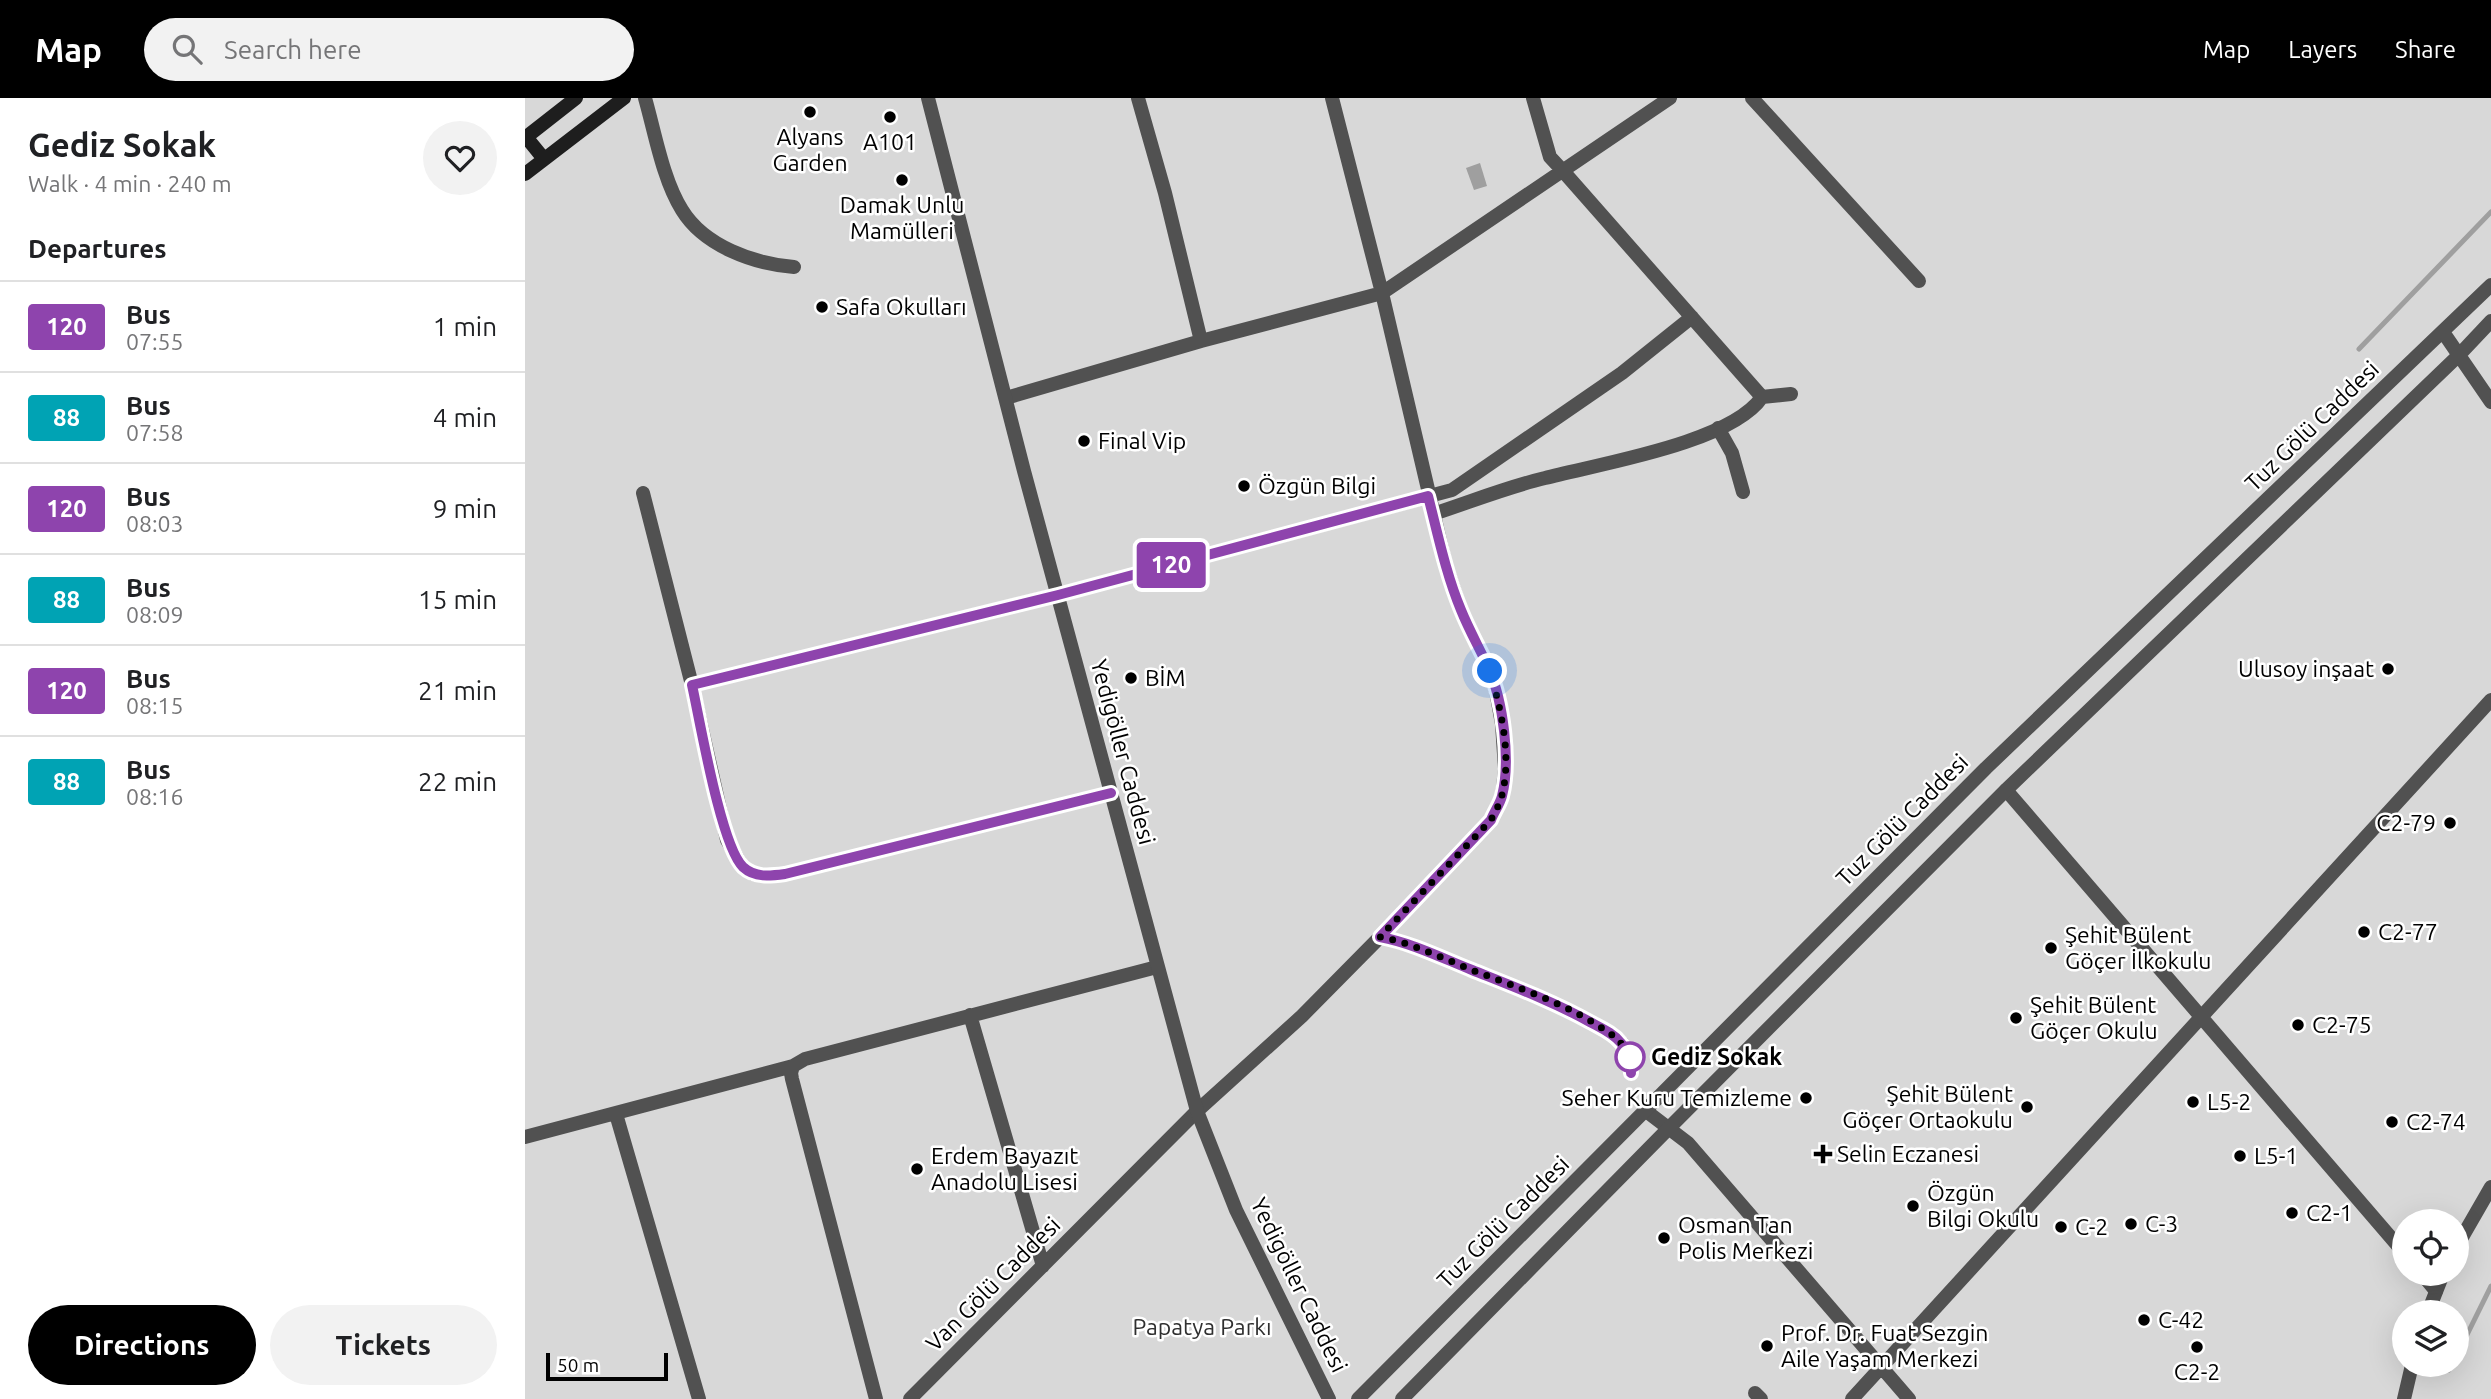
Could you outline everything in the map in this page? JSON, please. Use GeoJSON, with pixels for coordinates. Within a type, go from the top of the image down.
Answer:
{"type":"FeatureCollection","features":[{"type":"Feature","properties":{"kind":"main road"},"geometry":{"type":"LineString","coordinates":[[544,159],[525,137],[576,98]]}},
{"type":"Feature","properties":{"kind":"main road"},"geometry":{"type":"LineString","coordinates":[[525,174],[624,98]]}},
{"type":"Feature","properties":{"kind":"street"},"geometry":{"type":"LineString","coordinates":[[645,98],[673,193],[683,213],[719,244],[765,263],[794,267]]}},
{"type":"Feature","properties":{"kind":"street","name":"Yedigöller Caddesi"},"geometry":{"type":"LineString","coordinates":[[928,98],[1157,967],[1198,1111],[1236,1210],[1329,1399]]}},
{"type":"Feature","properties":{"kind":"street"},"geometry":{"type":"LineString","coordinates":[[1139,98],[1201,341]]}},
{"type":"Feature","properties":{"kind":"street","name":"Van Gölü Caddesi"},"geometry":{"type":"LineString","coordinates":[[910,1399],[1198,1111],[1293,1024],[1380,937],[1491,820],[1502,797],[1506,750],[1496,691],[1490,671],[1461,611],[1446,566],[1382,293],[1332,98]]}},
{"type":"Feature","properties":{"kind":"street"},"geometry":{"type":"LineString","coordinates":[[1534,98],[1550,157],[1762,397]]}},
{"type":"Feature","properties":{"kind":"street"},"geometry":{"type":"LineString","coordinates":[[1006,398],[1201,341],[1382,293],[1670,98]]}},
{"type":"Feature","properties":{"kind":"street"},"geometry":{"type":"LineString","coordinates":[[1752,98],[1919,281]]}},
{"type":"Feature","properties":{"kind":"street","name":"Tuz Gölü Caddesi"},"geometry":{"type":"LineString","coordinates":[[1358,1399],[1986,768],[2491,285]]}},
{"type":"Feature","properties":{"kind":"street"},"geometry":{"type":"LineString","coordinates":[[692,685],[1058,595],[1452,490],[1622,373],[1692,317]]}},
{"type":"Feature","properties":{"kind":"street"},"geometry":{"type":"LineString","coordinates":[[1402,1399],[2006,790],[2459,355],[2491,321]]}},
{"type":"Feature","properties":{"kind":"street"},"geometry":{"type":"LineString","coordinates":[[2443,332],[2491,402]]}},
{"type":"Feature","properties":{"kind":"street"},"geometry":{"type":"LineString","coordinates":[[1433,514],[1542,478],[1690,441],[1746,414],[1762,397],[1791,394]]}},
{"type":"Feature","properties":{"kind":"street"},"geometry":{"type":"LineString","coordinates":[[1718,428],[1732,453],[1743,492]]}},
{"type":"Feature","properties":{"kind":"street"},"geometry":{"type":"LineString","coordinates":[[643,493],[692,685],[727,840],[742,866],[753,874],[785,874],[1111,793]]}},
{"type":"Feature","properties":{"kind":"street"},"geometry":{"type":"LineString","coordinates":[[1852,1399],[2491,700]]}},
{"type":"Feature","properties":{"kind":"street"},"geometry":{"type":"LineString","coordinates":[[2006,790],[2392,1239]]}},
{"type":"Feature","properties":{"kind":"street"},"geometry":{"type":"LineString","coordinates":[[1380,937],[1397,940],[1577,1014],[1622,1043],[1630,1057],[1631,1073]]}},
{"type":"Feature","properties":{"kind":"street"},"geometry":{"type":"LineString","coordinates":[[525,1137],[793,1066],[805,1059],[1157,967]]}},
{"type":"Feature","properties":{"kind":"street"},"geometry":{"type":"LineString","coordinates":[[970,1015],[1043,1266]]}},
{"type":"Feature","properties":{"kind":"street"},"geometry":{"type":"LineString","coordinates":[[793,1066],[791,1073],[795,1093],[876,1399]]}},
{"type":"Feature","properties":{"kind":"street"},"geometry":{"type":"LineString","coordinates":[[1646,1111],[1688,1143],[1909,1399]]}},
{"type":"Feature","properties":{"kind":"street"},"geometry":{"type":"LineString","coordinates":[[616,1114],[699,1399]]}},
{"type":"Feature","properties":{"kind":"street"},"geometry":{"type":"LineString","coordinates":[[2469,1226],[2491,1188]]}},
{"type":"Feature","properties":{"kind":"street"},"geometry":{"type":"LineString","coordinates":[[2432,1286],[2436,1290]]}},
{"type":"Feature","properties":{"kind":"street"},"geometry":{"type":"LineString","coordinates":[[2432,1300],[2438,1286]]}},
{"type":"Feature","properties":{"kind":"street"},"geometry":{"type":"LineString","coordinates":[[2404,1399],[2409,1377]]}},
{"type":"Feature","properties":{"kind":"green space","name":"Papatya Parkı"},"geometry":{"type":"Polygon","coordinates":[[[525,98],[2491,98],[2491,1399],[525,1399],[525,98]]]}},
{"type":"Feature","properties":{"kind":"shaded area"},"geometry":{"type":"Polygon","coordinates":[[[1480,163],[1487,186],[1474,190],[1466,168],[1480,163]]]}},
{"type":"Feature","properties":{"kind":"waterway"},"geometry":{"type":"LineString","coordinates":[[2359,349],[2491,212]]}},
{"type":"Feature","properties":{"kind":"waterway"},"geometry":{"type":"LineString","coordinates":[[2469,1331],[2491,1286]]}},
{"type":"Feature","properties":{"kind":"bus line","name":"120"},"geometry":{"type":"LineString","coordinates":[[1111,793],[785,874],[753,874],[742,866],[727,840],[692,685],[1058,595],[1428,496],[1461,611],[1490,671],[1496,691],[1503,724],[1506,769],[1502,797],[1491,820],[1380,937],[1397,940],[1441,957],[1577,1014],[1622,1043],[1630,1057],[1631,1073]]}},
{"type":"Feature","properties":{"kind":"place","name":"Alyans Garden"},"geometry":{"type":"Point","coordinates":[810,112]}},
{"type":"Feature","properties":{"kind":"place","name":"A101"},"geometry":{"type":"Point","coordinates":[890,117]}},
{"type":"Feature","properties":{"kind":"place","name":"Damak Unlu Mamülleri"},"geometry":{"type":"Point","coordinates":[902,180]}},
{"type":"Feature","properties":{"kind":"place","name":"Safa Okulları"},"geometry":{"type":"Point","coordinates":[822,307]}},
{"type":"Feature","properties":{"kind":"place","name":"Final Vip"},"geometry":{"type":"Point","coordinates":[1084,441]}},
{"type":"Feature","properties":{"kind":"place","name":"Özgün Bilgi"},"geometry":{"type":"Point","coordinates":[1244,486]}},
{"type":"Feature","properties":{"kind":"place","name":"Ulusoy inşaat"},"geometry":{"type":"Point","coordinates":[2388,669]}},
{"type":"Feature","properties":{"kind":"place","name":"BİM"},"geometry":{"type":"Point","coordinates":[1131,678]}},
{"type":"Feature","properties":{"kind":"place","name":"C2-79"},"geometry":{"type":"Point","coordinates":[2450,823]}},
{"type":"Feature","properties":{"kind":"place","name":"C2-77"},"geometry":{"type":"Point","coordinates":[2364,932]}},
{"type":"Feature","properties":{"kind":"place","name":"Şehit Bülent Göçer İlkokulu"},"geometry":{"type":"Point","coordinates":[2051,948]}},
{"type":"Feature","properties":{"kind":"place","name":"Şehit Bülent Göçer Okulu"},"geometry":{"type":"Point","coordinates":[2016,1018]}},
{"type":"Feature","properties":{"kind":"place","name":"C2-75"},"geometry":{"type":"Point","coordinates":[2298,1025]}},
{"type":"Feature","properties":{"kind":"place","name":"Gediz Sokak"},"geometry":{"type":"Point","coordinates":[1630,1057]}},
{"type":"Feature","properties":{"kind":"place","name":"Seher Kuru Temizleme"},"geometry":{"type":"Point","coordinates":[1806,1098]}},
{"type":"Feature","properties":{"kind":"place","name":"L5-2"},"geometry":{"type":"Point","coordinates":[2193,1102]}},
{"type":"Feature","properties":{"kind":"place","name":"Şehit Bülent Göçer Ortaokulu"},"geometry":{"type":"Point","coordinates":[2027,1107]}},
{"type":"Feature","properties":{"kind":"place","name":"C2-74"},"geometry":{"type":"Point","coordinates":[2392,1122]}},
{"type":"Feature","properties":{"kind":"place","name":"Selin Eczanesi"},"geometry":{"type":"Point","coordinates":[1823,1154]}},
{"type":"Feature","properties":{"kind":"place","name":"L5-1"},"geometry":{"type":"Point","coordinates":[2240,1156]}},
{"type":"Feature","properties":{"kind":"place","name":"Erdem Bayazıt Anadolu Lisesi"},"geometry":{"type":"Point","coordinates":[917,1169]}},
{"type":"Feature","properties":{"kind":"place","name":"Özgün Bilgi Okulu"},"geometry":{"type":"Point","coordinates":[1913,1206]}},
{"type":"Feature","properties":{"kind":"place","name":"C2-1"},"geometry":{"type":"Point","coordinates":[2292,1213]}},
{"type":"Feature","properties":{"kind":"place","name":"C-3"},"geometry":{"type":"Point","coordinates":[2131,1224]}},
{"type":"Feature","properties":{"kind":"place","name":"C-2"},"geometry":{"type":"Point","coordinates":[2061,1227]}},
{"type":"Feature","properties":{"kind":"place","name":"Osman Tan Polis Merkezi"},"geometry":{"type":"Point","coordinates":[1664,1238]}},
{"type":"Feature","properties":{"kind":"place","name":"C-42"},"geometry":{"type":"Point","coordinates":[2144,1320]}},
{"type":"Feature","properties":{"kind":"place","name":"Prof. Dr. Fuat Sezgin Aile Yaşam Merkezi"},"geometry":{"type":"Point","coordinates":[1767,1346]}},
{"type":"Feature","properties":{"kind":"place","name":"C2-2"},"geometry":{"type":"Point","coordinates":[2197,1347]}},
{"type":"Feature","properties":{"kind":"route"},"geometry":{"type":"LineString","coordinates":[[1490,671],[1503,724],[1506,750],[1502,797],[1491,820],[1380,937],[1397,940],[1441,957],[1577,1014],[1622,1043],[1630,1057]]}}]}
